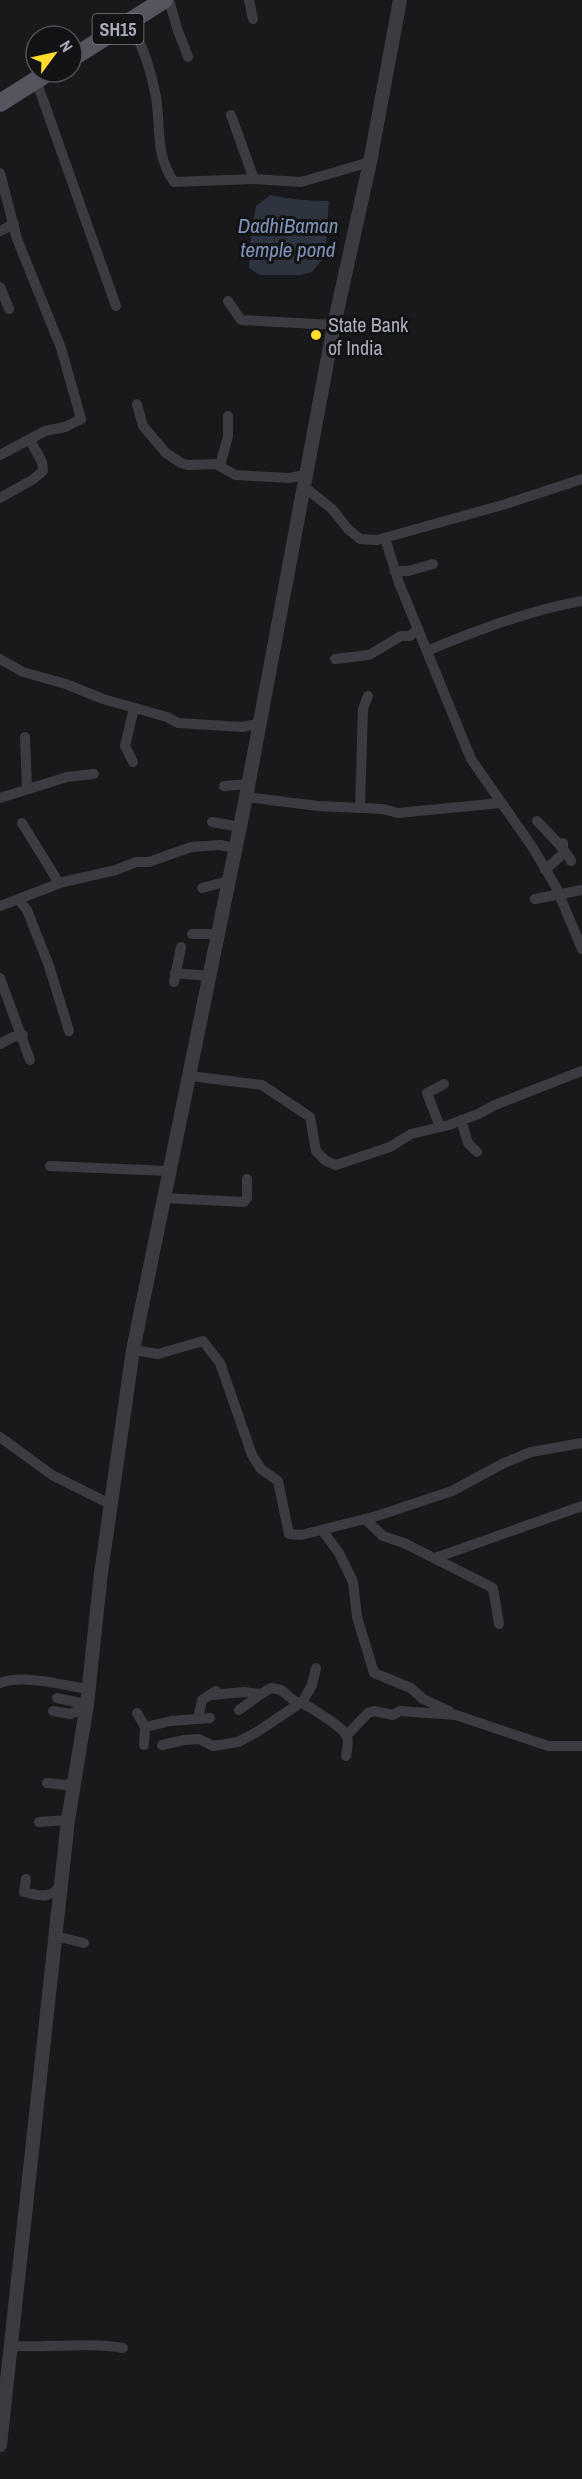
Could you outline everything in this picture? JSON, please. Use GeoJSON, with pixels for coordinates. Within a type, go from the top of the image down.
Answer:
{"type":"FeatureCollection","features":[{"type":"Feature","properties":{"kind":"main road","name":"SH15"},"geometry":{"type":"LineString","coordinates":[[84,51],[164,0]]}},
{"type":"Feature","properties":{"kind":"main road"},"geometry":{"type":"LineString","coordinates":[[0,103],[30,84]]}},
{"type":"Feature","properties":{"kind":"street"},"geometry":{"type":"LineString","coordinates":[[169,0],[188,57]]}},
{"type":"Feature","properties":{"kind":"street"},"geometry":{"type":"LineString","coordinates":[[249,0],[253,19]]}},
{"type":"Feature","properties":{"kind":"street"},"geometry":{"type":"LineString","coordinates":[[0,2445],[68,1820],[133,1350],[190,1077],[216,934],[261,723],[304,481],[334,325],[370,162],[400,0]]}},
{"type":"Feature","properties":{"kind":"street"},"geometry":{"type":"LineString","coordinates":[[130,22],[147,59],[156,99],[161,157],[172,179],[177,182],[254,179],[301,182],[370,162]]}},
{"type":"Feature","properties":{"kind":"street"},"geometry":{"type":"LineString","coordinates":[[45,84],[116,306]]}},
{"type":"Feature","properties":{"kind":"street"},"geometry":{"type":"LineString","coordinates":[[231,115],[254,179]]}},
{"type":"Feature","properties":{"kind":"street"},"geometry":{"type":"LineString","coordinates":[[0,173],[23,255],[61,348],[81,419],[65,427],[45,431],[0,454]]}},
{"type":"Feature","properties":{"kind":"street"},"geometry":{"type":"LineString","coordinates":[[0,231],[14,224]]}},
{"type":"Feature","properties":{"kind":"street"},"geometry":{"type":"LineString","coordinates":[[0,287],[9,309]]}},
{"type":"Feature","properties":{"kind":"street"},"geometry":{"type":"LineString","coordinates":[[228,301],[241,320],[334,325]]}},
{"type":"Feature","properties":{"kind":"street"},"geometry":{"type":"LineString","coordinates":[[137,404],[143,426],[166,453],[188,465],[220,466],[235,475],[304,481],[360,539],[386,538],[506,504],[582,479]]}},
{"type":"Feature","properties":{"kind":"street"},"geometry":{"type":"LineString","coordinates":[[220,466],[228,436],[228,416]]}},
{"type":"Feature","properties":{"kind":"street"},"geometry":{"type":"LineString","coordinates":[[0,498],[43,471],[42,462],[30,440]]}},
{"type":"Feature","properties":{"kind":"street"},"geometry":{"type":"LineString","coordinates":[[386,538],[395,571],[471,759],[516,823],[545,870],[559,894],[582,949]]}},
{"type":"Feature","properties":{"kind":"street"},"geometry":{"type":"LineString","coordinates":[[395,571],[408,571],[433,564]]}},
{"type":"Feature","properties":{"kind":"street"},"geometry":{"type":"LineString","coordinates":[[427,651],[478,631],[549,608],[582,601]]}},
{"type":"Feature","properties":{"kind":"street"},"geometry":{"type":"LineString","coordinates":[[334,659],[369,655],[401,636],[410,636],[418,629]]}},
{"type":"Feature","properties":{"kind":"street"},"geometry":{"type":"LineString","coordinates":[[0,659],[23,672],[66,684],[103,699],[167,717],[178,723],[242,728],[261,723]]}},
{"type":"Feature","properties":{"kind":"street"},"geometry":{"type":"LineString","coordinates":[[360,807],[363,709],[368,696]]}},
{"type":"Feature","properties":{"kind":"street"},"geometry":{"type":"LineString","coordinates":[[133,762],[125,746],[134,708]]}},
{"type":"Feature","properties":{"kind":"street"},"geometry":{"type":"LineString","coordinates":[[24,737],[27,789]]}},
{"type":"Feature","properties":{"kind":"street"},"geometry":{"type":"LineString","coordinates":[[0,798],[67,777],[94,774]]}},
{"type":"Feature","properties":{"kind":"street"},"geometry":{"type":"LineString","coordinates":[[224,786],[318,806],[360,807],[398,813],[501,803]]}},
{"type":"Feature","properties":{"kind":"street"},"geometry":{"type":"LineString","coordinates":[[537,821],[553,840],[563,844],[571,861]]}},
{"type":"Feature","properties":{"kind":"street"},"geometry":{"type":"LineString","coordinates":[[22,822],[59,883]]}},
{"type":"Feature","properties":{"kind":"street"},"geometry":{"type":"LineString","coordinates":[[212,822],[240,827]]}},
{"type":"Feature","properties":{"kind":"street"},"geometry":{"type":"LineString","coordinates":[[2,903],[19,900],[59,883],[116,870],[136,862],[149,862],[192,847],[220,844],[235,848]]}},
{"type":"Feature","properties":{"kind":"street"},"geometry":{"type":"LineString","coordinates":[[545,870],[563,854],[563,844]]}},
{"type":"Feature","properties":{"kind":"street"},"geometry":{"type":"LineString","coordinates":[[202,888],[228,881]]}},
{"type":"Feature","properties":{"kind":"street"},"geometry":{"type":"LineString","coordinates":[[535,899],[582,890]]}},
{"type":"Feature","properties":{"kind":"street"},"geometry":{"type":"LineString","coordinates":[[19,900],[27,910],[49,966],[69,1031]]}},
{"type":"Feature","properties":{"kind":"street"},"geometry":{"type":"LineString","coordinates":[[192,934],[216,934]]}},
{"type":"Feature","properties":{"kind":"street"},"geometry":{"type":"LineString","coordinates":[[181,946],[174,978],[209,976]]}},
{"type":"Feature","properties":{"kind":"street"},"geometry":{"type":"LineString","coordinates":[[0,978],[23,1035],[30,1060]]}},
{"type":"Feature","properties":{"kind":"street"},"geometry":{"type":"LineString","coordinates":[[0,1044],[23,1035]]}},
{"type":"Feature","properties":{"kind":"street"},"geometry":{"type":"LineString","coordinates":[[190,1077],[236,1080],[269,1088],[310,1117],[316,1151],[332,1165],[336,1165],[390,1147],[411,1134],[461,1120],[582,1071]]}},
{"type":"Feature","properties":{"kind":"street"},"geometry":{"type":"LineString","coordinates":[[440,1127],[427,1093],[444,1084]]}},
{"type":"Feature","properties":{"kind":"street"},"geometry":{"type":"LineString","coordinates":[[461,1120],[468,1143],[477,1152]]}},
{"type":"Feature","properties":{"kind":"street"},"geometry":{"type":"LineString","coordinates":[[50,1166],[169,1171]]}},
{"type":"Feature","properties":{"kind":"street"},"geometry":{"type":"LineString","coordinates":[[164,1198],[244,1202],[247,1198],[247,1179]]}},
{"type":"Feature","properties":{"kind":"street"},"geometry":{"type":"LineString","coordinates":[[133,1350],[159,1354],[203,1341],[220,1363],[252,1455],[261,1469],[278,1480],[289,1534],[301,1535],[365,1519],[452,1491],[504,1463],[531,1452],[582,1443]]}},
{"type":"Feature","properties":{"kind":"street"},"geometry":{"type":"LineString","coordinates":[[0,1437],[52,1476],[112,1505]]}},
{"type":"Feature","properties":{"kind":"street"},"geometry":{"type":"LineString","coordinates":[[435,1558],[582,1506]]}},
{"type":"Feature","properties":{"kind":"street"},"geometry":{"type":"LineString","coordinates":[[365,1519],[383,1536],[404,1543],[493,1588],[499,1624]]}},
{"type":"Feature","properties":{"kind":"street"},"geometry":{"type":"LineString","coordinates":[[322,1530],[339,1553],[353,1582],[357,1617],[374,1673],[411,1688],[423,1699],[456,1715],[548,1746],[582,1746]]}},
{"type":"Feature","properties":{"kind":"street"},"geometry":{"type":"LineString","coordinates":[[162,1745],[192,1740],[204,1741],[213,1746],[238,1742],[298,1703],[312,1685],[316,1668]]}},
{"type":"Feature","properties":{"kind":"street"},"geometry":{"type":"LineString","coordinates":[[0,1683],[17,1680],[85,1698]]}},
{"type":"Feature","properties":{"kind":"street"},"geometry":{"type":"LineString","coordinates":[[239,1710],[271,1688],[280,1690],[298,1703],[324,1715],[346,1736]]}},
{"type":"Feature","properties":{"kind":"street"},"geometry":{"type":"LineString","coordinates":[[145,1727],[171,1721],[204,1718],[202,1700],[213,1693],[261,1694]]}},
{"type":"Feature","properties":{"kind":"street"},"geometry":{"type":"LineString","coordinates":[[57,1698],[85,1698]]}},
{"type":"Feature","properties":{"kind":"street"},"geometry":{"type":"LineString","coordinates":[[53,1711],[70,1714],[80,1710],[85,1698]]}},
{"type":"Feature","properties":{"kind":"street"},"geometry":{"type":"LineString","coordinates":[[346,1756],[346,1736],[368,1713],[374,1711],[393,1715],[400,1711],[456,1715]]}},
{"type":"Feature","properties":{"kind":"street"},"geometry":{"type":"LineString","coordinates":[[137,1713],[145,1727],[144,1745]]}},
{"type":"Feature","properties":{"kind":"street"},"geometry":{"type":"LineString","coordinates":[[47,1783],[66,1785],[74,1782]]}},
{"type":"Feature","properties":{"kind":"street"},"geometry":{"type":"LineString","coordinates":[[39,1822],[68,1820]]}},
{"type":"Feature","properties":{"kind":"street"},"geometry":{"type":"LineString","coordinates":[[26,1879],[24,1892],[43,1896],[50,1896],[57,1891],[62,1880]]}},
{"type":"Feature","properties":{"kind":"street"},"geometry":{"type":"LineString","coordinates":[[55,1936],[84,1943]]}},
{"type":"Feature","properties":{"kind":"street"},"geometry":{"type":"LineString","coordinates":[[10,2346],[40,2347],[59,2343],[123,2348]]}},
{"type":"Feature","properties":{"kind":"water","name":"DadhiBaman temple pond"},"geometry":{"type":"Polygon","coordinates":[[[270,195],[299,200],[329,201],[325,256],[312,272],[301,275],[260,275],[249,268],[251,234],[256,206],[270,195]]]}},
{"type":"Feature","properties":{"kind":"place","name":"State Bank of India"},"geometry":{"type":"Point","coordinates":[316,335]}}]}
